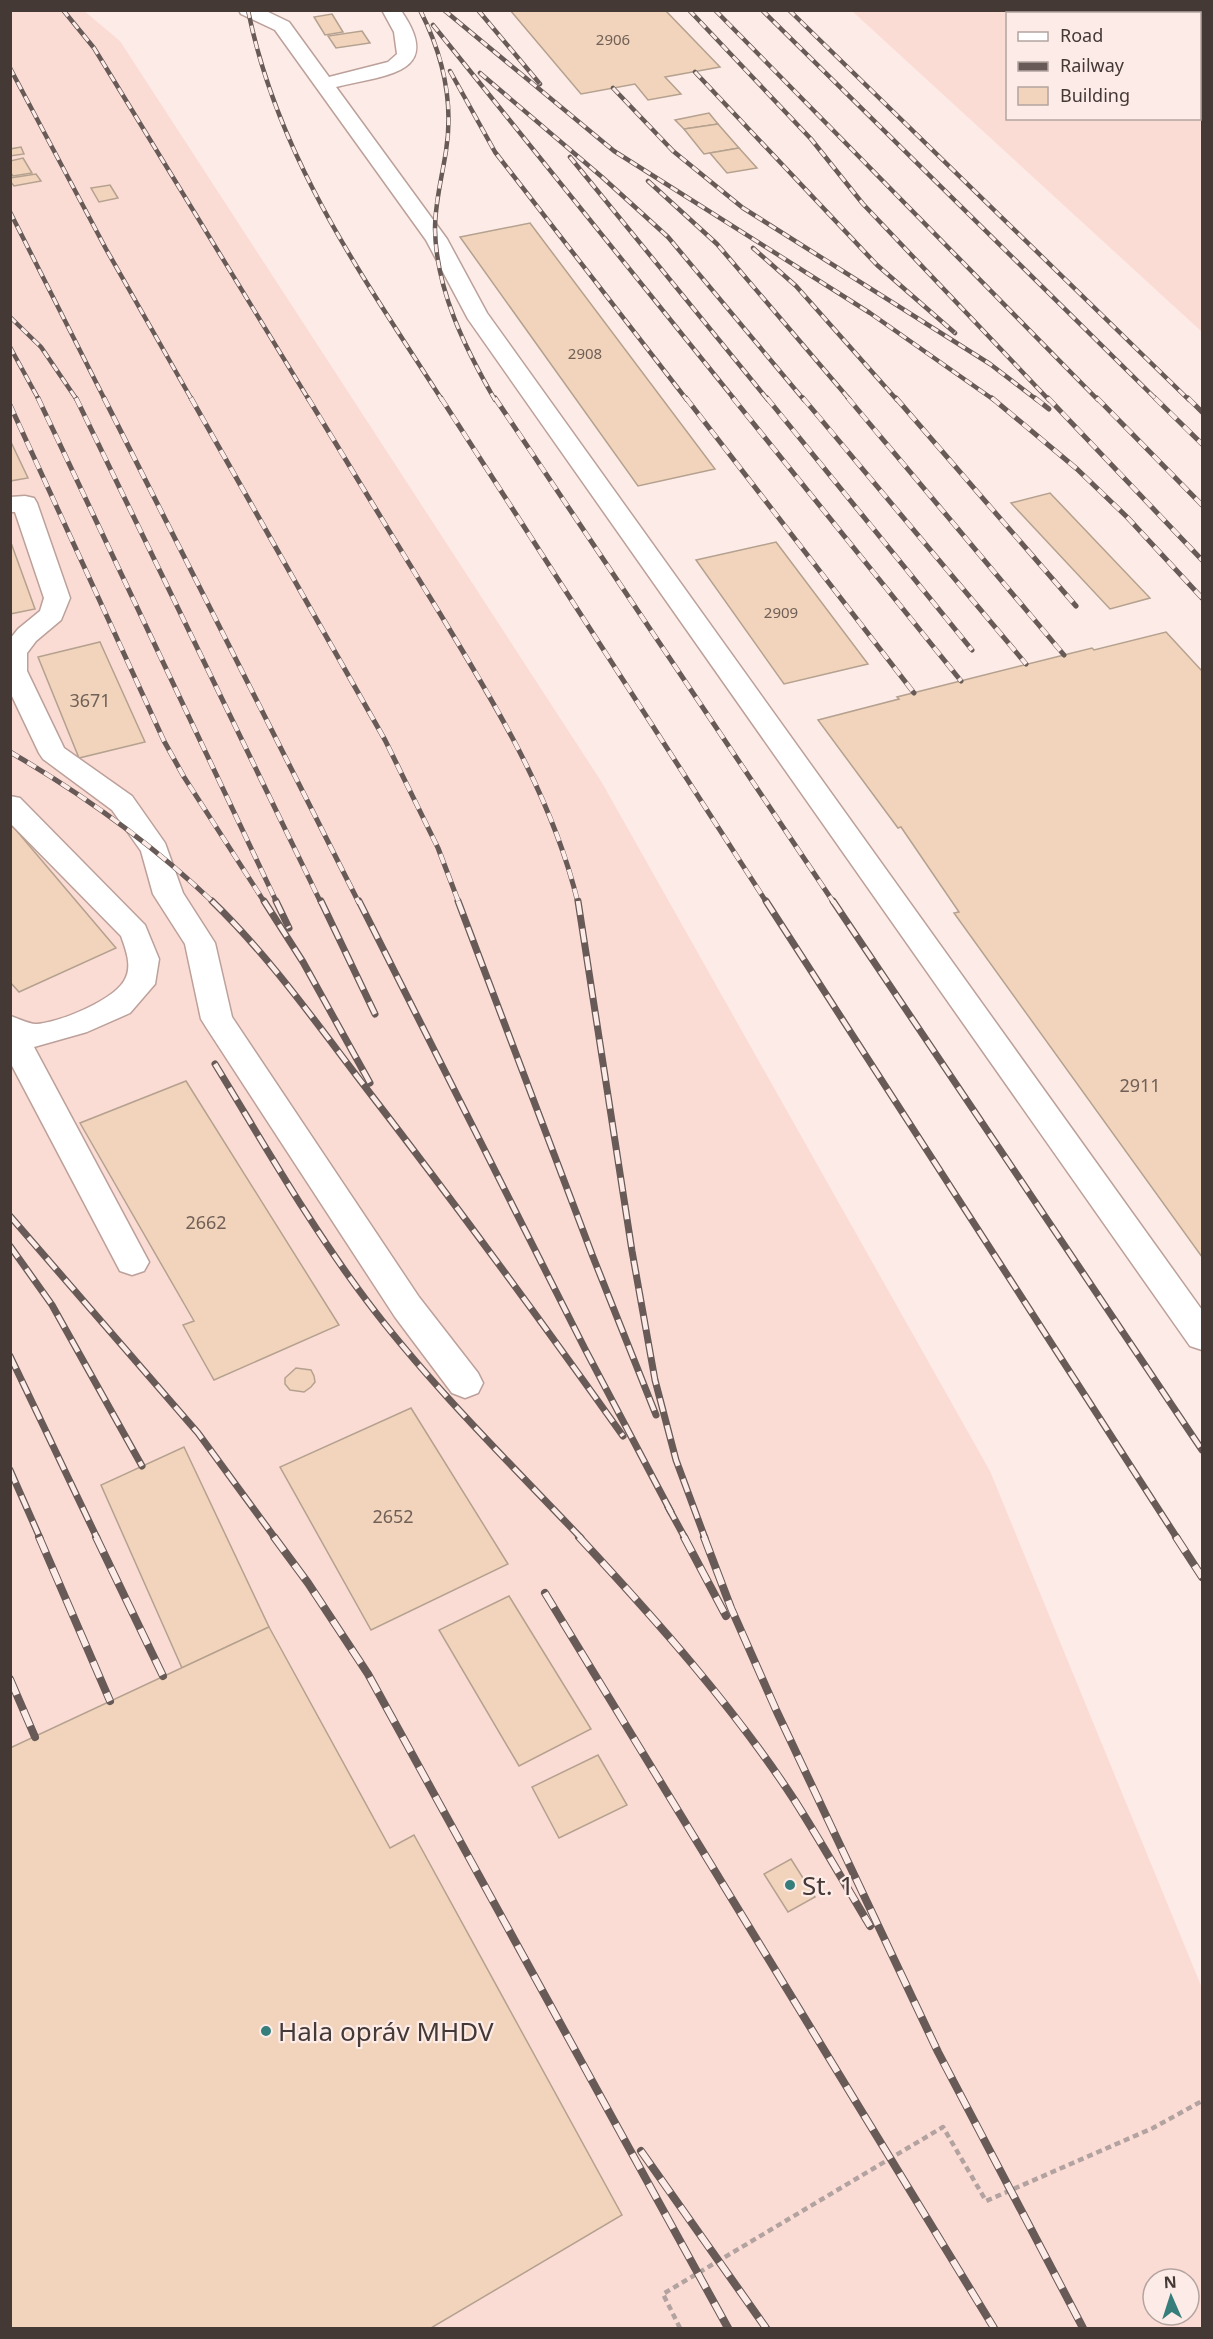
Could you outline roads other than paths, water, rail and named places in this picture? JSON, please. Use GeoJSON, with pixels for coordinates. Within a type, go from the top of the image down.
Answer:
{"type":"FeatureCollection","features":[{"type":"Feature","properties":{"kind":"lane"},"geometry":{"type":"LineString","coordinates":[[248,10],[290,18],[323,85],[436,239],[476,314],[1203,1336]]}},
{"type":"Feature","properties":{"kind":"lane"},"geometry":{"type":"LineString","coordinates":[[323,85],[395,66],[407,56],[409,43],[391,10]]}},
{"type":"Feature","properties":{"kind":"lane"},"geometry":{"type":"LineString","coordinates":[[10,505],[25,503],[57,598],[52,614],[27,635],[12,654],[14,671],[53,753],[122,804],[155,850],[168,894],[200,943],[217,1019],[407,1308],[465,1383]]}},
{"type":"Feature","properties":{"kind":"lane"},"geometry":{"type":"LineString","coordinates":[[10,805],[134,932],[144,958],[140,984],[119,1005],[76,1024],[34,1036],[10,1029]]}},
{"type":"Feature","properties":{"kind":"lane"},"geometry":{"type":"LineString","coordinates":[[10,1029],[132,1262]]}},
{"type":"Feature","properties":{"kind":"railway"},"geometry":{"type":"LineString","coordinates":[[63,10],[94,48],[309,400]]}},
{"type":"Feature","properties":{"kind":"railway"},"geometry":{"type":"LineString","coordinates":[[248,10],[262,64],[301,166],[353,261],[442,400]]}},
{"type":"Feature","properties":{"kind":"railway"},"geometry":{"type":"LineString","coordinates":[[420,10],[440,61],[445,79],[449,114],[446,151],[435,219],[441,274],[454,318],[495,400]]}},
{"type":"Feature","properties":{"kind":"railway"},"geometry":{"type":"LineString","coordinates":[[444,10],[614,151],[870,313],[994,400]]}},
{"type":"Feature","properties":{"kind":"railway"},"geometry":{"type":"LineString","coordinates":[[478,10],[540,84]]}},
{"type":"Feature","properties":{"kind":"railway"},"geometry":{"type":"LineString","coordinates":[[689,10],[811,139],[863,204],[1049,400]]}},
{"type":"Feature","properties":{"kind":"railway"},"geometry":{"type":"LineString","coordinates":[[715,10],[1098,400]]}},
{"type":"Feature","properties":{"kind":"railway"},"geometry":{"type":"LineString","coordinates":[[762,10],[1157,400]]}},
{"type":"Feature","properties":{"kind":"railway"},"geometry":{"type":"LineString","coordinates":[[789,10],[1189,400]]}},
{"type":"Feature","properties":{"kind":"railway"},"geometry":{"type":"LineString","coordinates":[[433,25],[735,400]]}},
{"type":"Feature","properties":{"kind":"railway"},"geometry":{"type":"LineString","coordinates":[[10,68],[106,249],[192,400]]}},
{"type":"Feature","properties":{"kind":"railway"},"geometry":{"type":"LineString","coordinates":[[450,71],[495,152],[687,400]]}},
{"type":"Feature","properties":{"kind":"railway"},"geometry":{"type":"LineString","coordinates":[[695,72],[877,265],[955,333]]}},
{"type":"Feature","properties":{"kind":"railway"},"geometry":{"type":"LineString","coordinates":[[480,73],[602,177],[668,237],[804,400]]}},
{"type":"Feature","properties":{"kind":"railway"},"geometry":{"type":"LineString","coordinates":[[613,88],[673,151],[743,208],[990,364],[1037,400]]}},
{"type":"Feature","properties":{"kind":"railway"},"geometry":{"type":"LineString","coordinates":[[570,157],[768,400]]}},
{"type":"Feature","properties":{"kind":"railway"},"geometry":{"type":"LineString","coordinates":[[648,181],[717,244],[850,400]]}},
{"type":"Feature","properties":{"kind":"railway"},"geometry":{"type":"LineString","coordinates":[[10,212],[105,400]]}},
{"type":"Feature","properties":{"kind":"railway"},"geometry":{"type":"LineString","coordinates":[[753,248],[796,286],[897,400]]}},
{"type":"Feature","properties":{"kind":"railway"},"geometry":{"type":"LineString","coordinates":[[10,317],[41,347],[77,400]]}},
{"type":"Feature","properties":{"kind":"railway"},"geometry":{"type":"LineString","coordinates":[[10,347],[39,399]]}},
{"type":"Feature","properties":{"kind":"railway"},"geometry":{"type":"LineString","coordinates":[[104,398],[359,903]]}},
{"type":"Feature","properties":{"kind":"railway"},"geometry":{"type":"LineString","coordinates":[[191,398],[385,740],[438,848],[459,903]]}},
{"type":"Feature","properties":{"kind":"railway"},"geometry":{"type":"LineString","coordinates":[[308,398],[501,717],[538,789],[567,864],[578,903]]}},
{"type":"Feature","properties":{"kind":"railway"},"geometry":{"type":"LineString","coordinates":[[441,398],[767,903]]}},
{"type":"Feature","properties":{"kind":"railway"},"geometry":{"type":"LineString","coordinates":[[495,398],[834,903]]}},
{"type":"Feature","properties":{"kind":"railway"},"geometry":{"type":"LineString","coordinates":[[686,398],[914,693]]}},
{"type":"Feature","properties":{"kind":"railway"},"geometry":{"type":"LineString","coordinates":[[733,398],[961,681]]}},
{"type":"Feature","properties":{"kind":"railway"},"geometry":{"type":"LineString","coordinates":[[767,398],[972,650]]}},
{"type":"Feature","properties":{"kind":"railway"},"geometry":{"type":"LineString","coordinates":[[803,398],[1026,664]]}},
{"type":"Feature","properties":{"kind":"railway"},"geometry":{"type":"LineString","coordinates":[[848,398],[1064,655]]}},
{"type":"Feature","properties":{"kind":"railway"},"geometry":{"type":"LineString","coordinates":[[896,398],[1076,606]]}},
{"type":"Feature","properties":{"kind":"railway"},"geometry":{"type":"LineString","coordinates":[[992,398],[1077,469],[1127,517],[1202,598]]}},
{"type":"Feature","properties":{"kind":"railway"},"geometry":{"type":"LineString","coordinates":[[1035,398],[1049,409]]}},
{"type":"Feature","properties":{"kind":"railway"},"geometry":{"type":"LineString","coordinates":[[1048,398],[1202,560]]}},
{"type":"Feature","properties":{"kind":"railway"},"geometry":{"type":"LineString","coordinates":[[1097,398],[1202,505]]}},
{"type":"Feature","properties":{"kind":"railway"},"geometry":{"type":"LineString","coordinates":[[1155,398],[1202,444]]}},
{"type":"Feature","properties":{"kind":"railway"},"geometry":{"type":"LineString","coordinates":[[1188,398],[1202,412]]}},
{"type":"Feature","properties":{"kind":"railway"},"geometry":{"type":"LineString","coordinates":[[39,399],[277,903]]}},
{"type":"Feature","properties":{"kind":"railway"},"geometry":{"type":"LineString","coordinates":[[77,400],[321,903]]}},
{"type":"Feature","properties":{"kind":"railway"},"geometry":{"type":"LineString","coordinates":[[10,405],[164,741],[184,777],[265,903]]}},
{"type":"Feature","properties":{"kind":"railway"},"geometry":{"type":"LineString","coordinates":[[10,752],[64,785],[142,841],[214,903]]}},
{"type":"Feature","properties":{"kind":"railway"},"geometry":{"type":"LineString","coordinates":[[264,901],[303,962],[370,1083]]}},
{"type":"Feature","properties":{"kind":"railway"},"geometry":{"type":"LineString","coordinates":[[276,901],[289,928]]}},
{"type":"Feature","properties":{"kind":"railway"},"geometry":{"type":"LineString","coordinates":[[321,901],[375,1014]]}},
{"type":"Feature","properties":{"kind":"railway"},"geometry":{"type":"LineString","coordinates":[[359,901],[585,1349],[671,1512]]}},
{"type":"Feature","properties":{"kind":"railway"},"geometry":{"type":"LineString","coordinates":[[458,901],[593,1257],[656,1415]]}},
{"type":"Feature","properties":{"kind":"railway"},"geometry":{"type":"LineString","coordinates":[[578,901],[632,1251],[655,1380],[676,1460],[705,1538]]}},
{"type":"Feature","properties":{"kind":"railway"},"geometry":{"type":"LineString","coordinates":[[766,901],[1177,1538]]}},
{"type":"Feature","properties":{"kind":"railway"},"geometry":{"type":"LineString","coordinates":[[833,901],[1202,1450]]}},
{"type":"Feature","properties":{"kind":"railway"},"geometry":{"type":"LineString","coordinates":[[214,903],[254,945],[311,1015],[464,1217],[623,1436]]}},
{"type":"Feature","properties":{"kind":"railway"},"geometry":{"type":"LineString","coordinates":[[215,1064],[307,1215],[367,1301],[444,1393],[581,1538]]}},
{"type":"Feature","properties":{"kind":"railway"},"geometry":{"type":"LineString","coordinates":[[10,1216],[198,1433],[275,1538]]}},
{"type":"Feature","properties":{"kind":"railway"},"geometry":{"type":"LineString","coordinates":[[10,1246],[52,1305],[142,1466]]}},
{"type":"Feature","properties":{"kind":"railway"},"geometry":{"type":"LineString","coordinates":[[10,1356],[97,1538]]}},
{"type":"Feature","properties":{"kind":"railway"},"geometry":{"type":"LineString","coordinates":[[10,1470],[40,1538]]}},
{"type":"Feature","properties":{"kind":"railway"},"geometry":{"type":"LineString","coordinates":[[668,1507],[685,1538]]}},
{"type":"Feature","properties":{"kind":"railway"},"geometry":{"type":"LineString","coordinates":[[39,1537],[110,1701]]}},
{"type":"Feature","properties":{"kind":"railway"},"geometry":{"type":"LineString","coordinates":[[96,1537],[163,1676]]}},
{"type":"Feature","properties":{"kind":"railway"},"geometry":{"type":"LineString","coordinates":[[274,1537],[308,1583],[368,1674],[728,2328]]}},
{"type":"Feature","properties":{"kind":"railway"},"geometry":{"type":"LineString","coordinates":[[579,1537],[693,1664],[746,1731],[795,1801],[870,1926]]}},
{"type":"Feature","properties":{"kind":"railway"},"geometry":{"type":"LineString","coordinates":[[684,1537],[726,1616]]}},
{"type":"Feature","properties":{"kind":"railway"},"geometry":{"type":"LineString","coordinates":[[704,1537],[731,1608],[777,1712],[938,2052],[1083,2328]]}},
{"type":"Feature","properties":{"kind":"railway"},"geometry":{"type":"LineString","coordinates":[[1176,1537],[1202,1577]]}},
{"type":"Feature","properties":{"kind":"railway"},"geometry":{"type":"LineString","coordinates":[[545,1593],[994,2328]]}},
{"type":"Feature","properties":{"kind":"railway"},"geometry":{"type":"LineString","coordinates":[[10,1679],[35,1737]]}},
{"type":"Feature","properties":{"kind":"railway"},"geometry":{"type":"LineString","coordinates":[[641,2151],[766,2328]]}},
{"type":"Feature","properties":{"kind":"place","name":"St. 1"},"geometry":{"type":"Point","coordinates":[790,1885]}},
{"type":"Feature","properties":{"kind":"place","name":"Hala opráv MHDV"},"geometry":{"type":"Point","coordinates":[266,2031]}}]}
